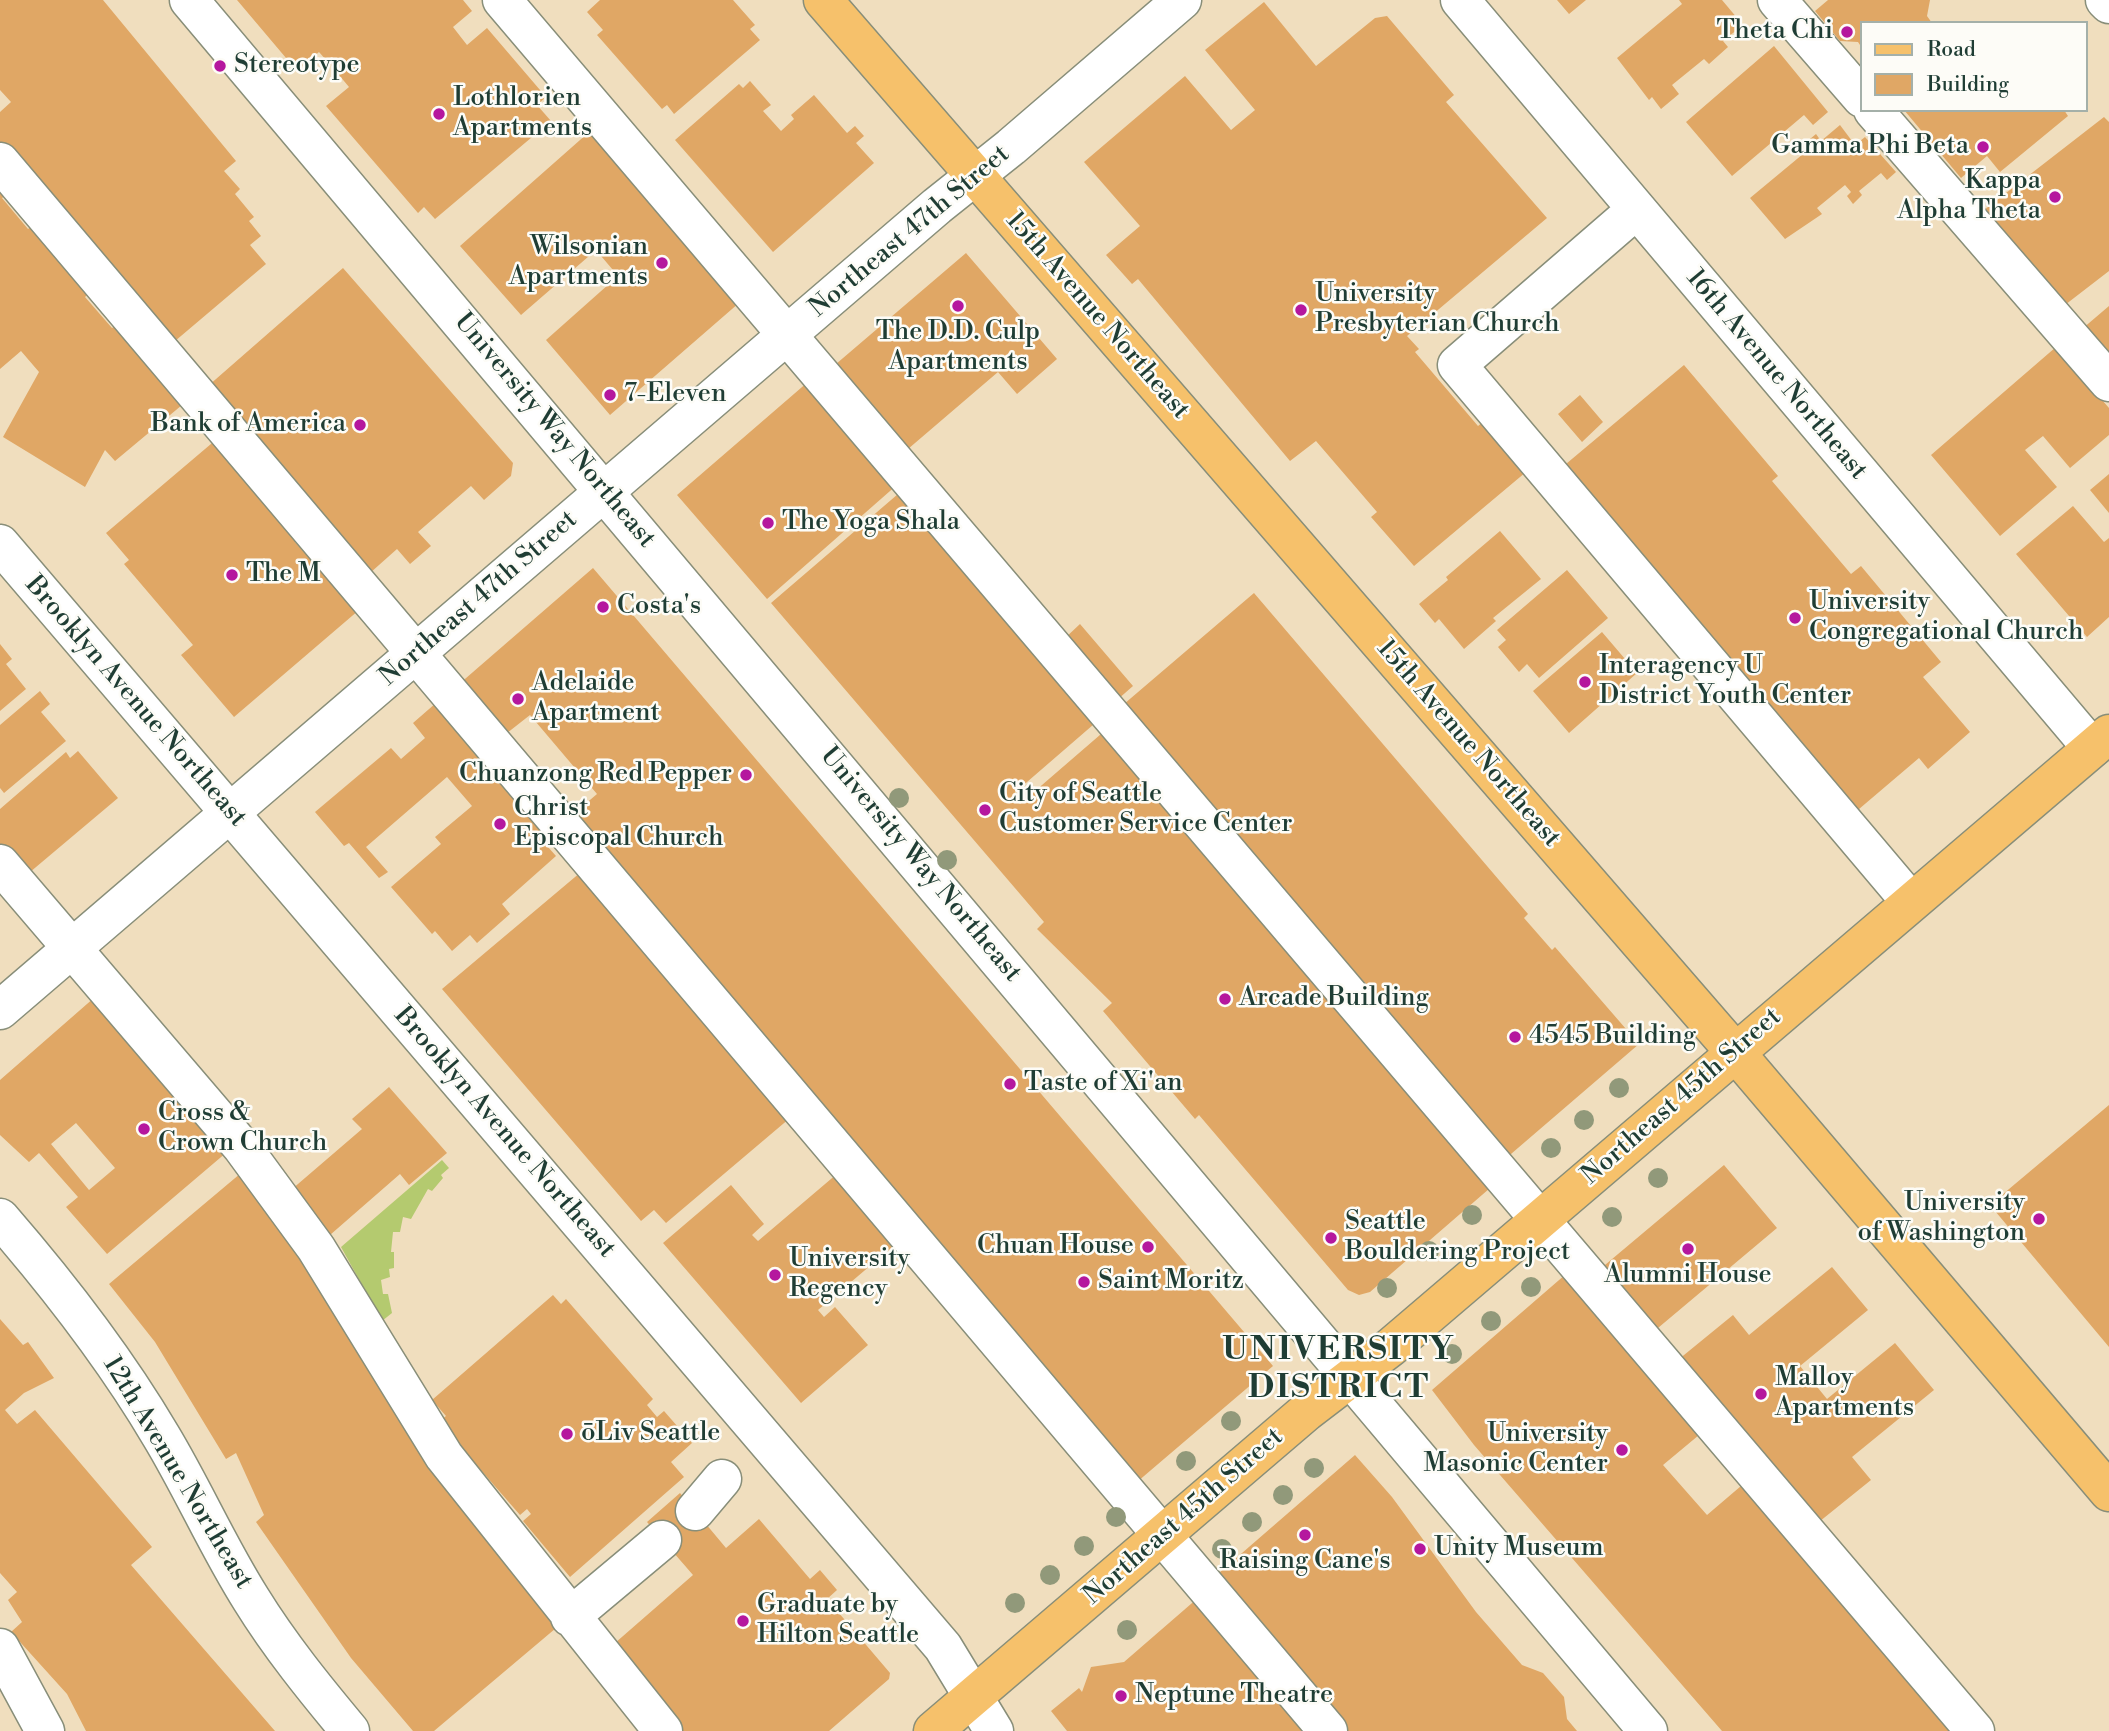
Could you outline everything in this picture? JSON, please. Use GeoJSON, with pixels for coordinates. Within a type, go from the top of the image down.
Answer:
{"type":"FeatureCollection","features":[{"type":"Feature","properties":{"kind":"main road","name":"15th Avenue Northeast"},"geometry":{"type":"LineString","coordinates":[[823,0],[1735,1052],[2109,1492]]}},
{"type":"Feature","properties":{"kind":"main road","name":"Northeast 45th Street"},"geometry":{"type":"LineString","coordinates":[[933,1731],[2101,741]]}},
{"type":"Feature","properties":{"kind":"street","name":"University Way Northeast"},"geometry":{"type":"LineString","coordinates":[[189,0],[1648,1731]]}},
{"type":"Feature","properties":{"kind":"street"},"geometry":{"type":"LineString","coordinates":[[502,0],[1975,1731]]}},
{"type":"Feature","properties":{"kind":"street","name":"16th Avenue Northeast"},"geometry":{"type":"LineString","coordinates":[[1460,0],[1636,210],[2101,741]]}},
{"type":"Feature","properties":{"kind":"street"},"geometry":{"type":"LineString","coordinates":[[1777,0],[1860,96]]}},
{"type":"Feature","properties":{"kind":"street"},"geometry":{"type":"LineString","coordinates":[[2105,0],[2109,5]]}},
{"type":"Feature","properties":{"kind":"street","name":"Northeast 47th Street"},"geometry":{"type":"LineString","coordinates":[[0,1010],[975,174],[1166,5]]}},
{"type":"Feature","properties":{"kind":"street"},"geometry":{"type":"LineString","coordinates":[[1874,112],[2109,382]]}},
{"type":"Feature","properties":{"kind":"street"},"geometry":{"type":"LineString","coordinates":[[0,162],[1328,1731]]}},
{"type":"Feature","properties":{"kind":"street"},"geometry":{"type":"LineString","coordinates":[[1636,210],[1457,365],[1911,902]]}},
{"type":"Feature","properties":{"kind":"street","name":"Brooklyn Avenue Northeast"},"geometry":{"type":"LineString","coordinates":[[0,544],[943,1647],[994,1731]]}},
{"type":"Feature","properties":{"kind":"street"},"geometry":{"type":"LineString","coordinates":[[0,864],[242,1147],[291,1212],[444,1456],[663,1731]]}},
{"type":"Feature","properties":{"kind":"street","name":"12th Avenue Northeast"},"geometry":{"type":"LineString","coordinates":[[0,1217],[76,1310],[119,1371],[160,1434],[251,1599],[296,1665],[350,1731]]}},
{"type":"Feature","properties":{"kind":"street"},"geometry":{"type":"LineString","coordinates":[[695,1511],[722,1479]]}},
{"type":"Feature","properties":{"kind":"street"},"geometry":{"type":"LineString","coordinates":[[570,1617],[662,1540]]}},
{"type":"Feature","properties":{"kind":"street"},"geometry":{"type":"LineString","coordinates":[[0,1648],[37,1727]]}},
{"type":"Feature","properties":{"kind":"green space"},"geometry":{"type":"Polygon","coordinates":[[[442,1160],[449,1168],[441,1175],[443,1178],[432,1191],[428,1189],[411,1219],[403,1217],[400,1232],[393,1232],[391,1252],[394,1252],[394,1268],[389,1269],[390,1277],[381,1280],[383,1294],[388,1294],[392,1313],[382,1321],[341,1247],[442,1160]]]}},
{"type":"Feature","properties":{"kind":"building"},"geometry":{"type":"Polygon","coordinates":[[[0,0],[103,0],[236,161],[224,171],[240,189],[235,194],[254,217],[249,221],[261,236],[250,245],[266,264],[168,347],[0,149],[0,112],[11,102],[0,90],[0,0]]]}},
{"type":"Feature","properties":{"kind":"building","name":"Lothlorien Apartments"},"geometry":{"type":"Polygon","coordinates":[[[237,0],[463,0],[472,11],[453,27],[467,45],[487,28],[546,97],[537,105],[551,121],[435,219],[424,207],[418,213],[326,106],[349,87],[334,69],[319,52],[297,71],[237,0]]]}},
{"type":"Feature","properties":{"kind":"building"},"geometry":{"type":"Polygon","coordinates":[[[600,0],[733,0],[755,25],[750,29],[760,40],[674,114],[667,105],[662,109],[597,35],[603,30],[587,12],[600,0]]]}},
{"type":"Feature","properties":{"kind":"building"},"geometry":{"type":"Polygon","coordinates":[[[1557,0],[1586,0],[1569,14],[1557,0]]]}},
{"type":"Feature","properties":{"kind":"building"},"geometry":{"type":"Polygon","coordinates":[[[1679,0],[1722,0],[1743,25],[1723,41],[1728,47],[1709,64],[1704,59],[1672,85],[1679,94],[1661,109],[1652,97],[1649,100],[1617,58],[1682,4],[1679,0]]]}},
{"type":"Feature","properties":{"kind":"building","name":"Theta Chi"},"geometry":{"type":"Polygon","coordinates":[[[1828,0],[1930,0],[1927,16],[1931,21],[1860,21],[1860,45],[1858,42],[1840,41],[1815,11],[1828,0]]]}},
{"type":"Feature","properties":{"kind":"building","name":"University Presbyterian Church"},"geometry":{"type":"Polygon","coordinates":[[[1264,2],[1316,66],[1375,18],[1387,16],[1454,95],[1446,102],[1547,218],[1407,336],[1419,349],[1415,352],[1478,426],[1484,421],[1526,472],[1414,566],[1371,517],[1377,512],[1316,441],[1290,461],[1138,279],[1132,284],[1106,255],[1140,226],[1084,162],[1185,76],[1231,130],[1255,110],[1205,50],[1264,2]]]}},
{"type":"Feature","properties":{"kind":"building"},"geometry":{"type":"Polygon","coordinates":[[[1774,46],[1828,112],[1813,125],[1804,115],[1732,176],[1686,122],[1774,46]]]}},
{"type":"Feature","properties":{"kind":"building"},"geometry":{"type":"Polygon","coordinates":[[[750,81],[771,105],[763,111],[781,131],[794,119],[791,115],[814,95],[847,133],[855,126],[864,136],[856,143],[874,163],[773,252],[675,140],[739,84],[743,88],[750,81]]]}},
{"type":"Feature","properties":{"kind":"building","name":"Gamma Phi Beta"},"geometry":{"type":"Polygon","coordinates":[[[1906,112],[2065,112],[2068,116],[2000,172],[1987,156],[1961,178],[1906,112]]]}},
{"type":"Feature","properties":{"kind":"building","name":"Kappa Alpha Theta"},"geometry":{"type":"Polygon","coordinates":[[[2104,117],[2109,122],[2109,271],[2061,308],[1979,214],[2104,117]]]}},
{"type":"Feature","properties":{"kind":"building","name":"Wilsonian Apartments"},"geometry":{"type":"Polygon","coordinates":[[[597,125],[747,296],[610,415],[546,340],[618,276],[596,250],[521,315],[460,246],[597,125]]]}},
{"type":"Feature","properties":{"kind":"building"},"geometry":{"type":"Polygon","coordinates":[[[1840,125],[1855,145],[1865,137],[1896,172],[1887,180],[1881,173],[1859,191],[1862,195],[1853,204],[1847,196],[1851,192],[1845,185],[1817,208],[1822,214],[1785,239],[1750,198],[1803,154],[1798,149],[1816,134],[1821,141],[1840,125]]]}},
{"type":"Feature","properties":{"kind":"building"},"geometry":{"type":"Polygon","coordinates":[[[0,190],[5,196],[2,198],[28,229],[31,227],[88,294],[85,297],[112,328],[115,326],[182,405],[115,461],[105,450],[85,487],[3,437],[39,372],[21,351],[0,369],[0,190]]]}},
{"type":"Feature","properties":{"kind":"building","name":"The D.D. Culp Apartments"},"geometry":{"type":"Polygon","coordinates":[[[966,253],[1057,359],[1017,394],[998,372],[901,455],[829,370],[966,253]]]}},
{"type":"Feature","properties":{"kind":"building","name":"Bank of America"},"geometry":{"type":"Polygon","coordinates":[[[343,268],[513,463],[511,476],[484,500],[471,486],[418,532],[431,546],[410,564],[397,549],[370,573],[208,386],[343,268]]]}},
{"type":"Feature","properties":{"kind":"building"},"geometry":{"type":"Polygon","coordinates":[[[2109,306],[2109,359],[2082,329],[2109,306]]]}},
{"type":"Feature","properties":{"kind":"building"},"geometry":{"type":"Polygon","coordinates":[[[2056,347],[2109,408],[2109,435],[2070,468],[2043,436],[2025,450],[2057,487],[2000,536],[1931,455],[2056,347]]]}},
{"type":"Feature","properties":{"kind":"building","name":"University Congregational Church"},"geometry":{"type":"Polygon","coordinates":[[[1684,365],[1778,476],[1772,481],[1851,574],[1861,566],[1941,662],[1923,677],[1970,732],[1928,769],[1919,758],[1852,815],[1560,469],[1684,365]]]}},
{"type":"Feature","properties":{"kind":"building"},"geometry":{"type":"Polygon","coordinates":[[[809,381],[898,484],[767,599],[677,495],[809,381]]]}},
{"type":"Feature","properties":{"kind":"building"},"geometry":{"type":"Polygon","coordinates":[[[1580,395],[1603,422],[1582,442],[1558,414],[1580,395]]]}},
{"type":"Feature","properties":{"kind":"building","name":"The M"},"geometry":{"type":"Polygon","coordinates":[[[218,438],[302,535],[295,542],[303,551],[307,547],[359,610],[234,717],[181,655],[193,645],[124,564],[129,560],[106,533],[218,438]]]}},
{"type":"Feature","properties":{"kind":"building"},"geometry":{"type":"Polygon","coordinates":[[[2109,474],[2109,513],[2090,490],[2109,474]]]}},
{"type":"Feature","properties":{"kind":"building"},"geometry":{"type":"Polygon","coordinates":[[[905,488],[1101,718],[1012,795],[1020,804],[1108,728],[1497,1182],[1370,1292],[1359,1295],[1348,1290],[1199,1115],[1195,1119],[1103,1011],[1112,1003],[1037,929],[1044,922],[771,603],[905,488]]]}},
{"type":"Feature","properties":{"kind":"building"},"geometry":{"type":"Polygon","coordinates":[[[2073,506],[2104,542],[2109,538],[2109,617],[2087,637],[2016,554],[2073,506]]]}},
{"type":"Feature","properties":{"kind":"building"},"geometry":{"type":"Polygon","coordinates":[[[1500,531],[1541,579],[1493,618],[1496,621],[1464,649],[1439,619],[1435,623],[1419,604],[1500,531]]]}},
{"type":"Feature","properties":{"kind":"building"},"geometry":{"type":"Polygon","coordinates":[[[593,568],[1273,1366],[1137,1482],[570,817],[597,794],[530,715],[502,737],[458,685],[593,568]]]}},
{"type":"Feature","properties":{"kind":"building"},"geometry":{"type":"Polygon","coordinates":[[[1567,570],[1608,618],[1539,678],[1527,664],[1519,672],[1498,647],[1506,640],[1497,630],[1567,570]]]}},
{"type":"Feature","properties":{"kind":"building"},"geometry":{"type":"Polygon","coordinates":[[[1254,593],[1528,914],[1524,918],[1552,950],[1555,947],[1639,1044],[1504,1160],[1117,710],[1254,593]]]}},
{"type":"Feature","properties":{"kind":"building"},"geometry":{"type":"Polygon","coordinates":[[[1080,624],[1133,686],[1117,700],[1064,639],[1080,624]]]}},
{"type":"Feature","properties":{"kind":"building","name":"Interagency U District Youth Center"},"geometry":{"type":"Polygon","coordinates":[[[1602,632],[1637,673],[1569,733],[1533,691],[1602,632]]]}},
{"type":"Feature","properties":{"kind":"building"},"geometry":{"type":"Polygon","coordinates":[[[0,644],[12,659],[6,664],[26,689],[0,711],[0,644]]]}},
{"type":"Feature","properties":{"kind":"building"},"geometry":{"type":"Polygon","coordinates":[[[40,691],[50,704],[41,712],[66,741],[4,793],[0,788],[0,725],[40,691]]]}},
{"type":"Feature","properties":{"kind":"building","name":"Christ Episcopal Church"},"geometry":{"type":"Polygon","coordinates":[[[444,696],[560,836],[548,847],[556,856],[502,904],[510,914],[477,943],[470,935],[452,951],[435,931],[432,934],[391,887],[441,844],[435,837],[472,806],[447,777],[366,847],[388,872],[379,878],[349,843],[344,846],[315,812],[391,748],[401,759],[425,738],[413,723],[444,696]]]}},
{"type":"Feature","properties":{"kind":"building"},"geometry":{"type":"Polygon","coordinates":[[[78,751],[118,798],[23,878],[0,852],[0,809],[66,752],[70,758],[78,751]]]}},
{"type":"Feature","properties":{"kind":"building"},"geometry":{"type":"Polygon","coordinates":[[[581,872],[790,1118],[666,1223],[654,1210],[641,1221],[442,989],[581,872]]]}},
{"type":"Feature","properties":{"kind":"building","name":"Cross & Crown Church"},"geometry":{"type":"Polygon","coordinates":[[[95,997],[227,1152],[107,1254],[66,1207],[78,1197],[39,1153],[29,1162],[0,1135],[0,1080],[95,997]],[[76,1123],[51,1144],[89,1190],[115,1168],[76,1123]]]}},
{"type":"Feature","properties":{"kind":"building"},"geometry":{"type":"Polygon","coordinates":[[[389,1087],[447,1153],[409,1185],[400,1174],[330,1235],[291,1190],[362,1129],[352,1119],[389,1087]]]}},
{"type":"Feature","properties":{"kind":"building"},"geometry":{"type":"Polygon","coordinates":[[[2109,1105],[2109,1347],[1990,1205],[2109,1105]]]}},
{"type":"Feature","properties":{"kind":"building","name":"Alumni House"},"geometry":{"type":"Polygon","coordinates":[[[1724,1165],[1777,1228],[1652,1333],[1599,1270],[1724,1165]]]}},
{"type":"Feature","properties":{"kind":"building"},"geometry":{"type":"Polygon","coordinates":[[[247,1168],[562,1623],[434,1731],[413,1731],[351,1658],[256,1522],[264,1515],[236,1453],[226,1459],[155,1342],[109,1284],[247,1168]]]}},
{"type":"Feature","properties":{"kind":"building","name":"University Regency"},"geometry":{"type":"Polygon","coordinates":[[[838,1173],[897,1243],[818,1310],[824,1317],[835,1307],[868,1345],[801,1403],[663,1243],[731,1185],[764,1224],[752,1235],[758,1241],[838,1173]]]}},
{"type":"Feature","properties":{"kind":"building","name":"Malloy Apartments"},"geometry":{"type":"Polygon","coordinates":[[[1832,1267],[1868,1310],[1800,1366],[1827,1399],[1895,1343],[1934,1390],[1852,1457],[1871,1480],[1809,1530],[1673,1364],[1733,1315],[1749,1335],[1832,1267]]]}},
{"type":"Feature","properties":{"kind":"building"},"geometry":{"type":"Polygon","coordinates":[[[1566,1274],[1699,1435],[1663,1465],[1707,1515],[1741,1486],[1953,1731],[1722,1731],[1474,1445],[1432,1390],[1566,1274]]]}},
{"type":"Feature","properties":{"kind":"building","name":"ōLiv Seattle"},"geometry":{"type":"Polygon","coordinates":[[[553,1295],[561,1304],[566,1299],[653,1399],[647,1405],[657,1417],[664,1411],[692,1443],[671,1462],[684,1477],[570,1577],[523,1521],[531,1514],[527,1509],[520,1515],[439,1422],[446,1416],[432,1400],[553,1295]]]}},
{"type":"Feature","properties":{"kind":"building"},"geometry":{"type":"Polygon","coordinates":[[[0,1319],[23,1345],[28,1342],[54,1378],[24,1393],[5,1410],[17,1424],[35,1410],[152,1547],[131,1565],[275,1731],[86,1731],[67,1694],[11,1632],[22,1622],[8,1600],[17,1592],[0,1573],[0,1319]]]}},
{"type":"Feature","properties":{"kind":"building"},"geometry":{"type":"Polygon","coordinates":[[[1355,1455],[1392,1497],[1476,1612],[1522,1665],[1543,1673],[1564,1697],[1567,1719],[1577,1731],[1342,1731],[1219,1573],[1355,1455]]]}},
{"type":"Feature","properties":{"kind":"building","name":"Graduate by Hilton Seattle"},"geometry":{"type":"Polygon","coordinates":[[[680,1493],[726,1548],[759,1519],[810,1579],[820,1570],[837,1590],[827,1599],[890,1673],[889,1679],[829,1731],[677,1731],[607,1650],[693,1575],[647,1522],[680,1493]]]}},
{"type":"Feature","properties":{"kind":"building"},"geometry":{"type":"Polygon","coordinates":[[[1199,1597],[1310,1731],[1067,1731],[1051,1711],[1079,1688],[1082,1692],[1091,1667],[1124,1662],[1199,1597]]]}},
{"type":"Feature","properties":{"kind":"place","name":"Theta Chi"},"geometry":{"type":"Point","coordinates":[1847,32]}},
{"type":"Feature","properties":{"kind":"place","name":"Stereotype"},"geometry":{"type":"Point","coordinates":[220,66]}},
{"type":"Feature","properties":{"kind":"place","name":"Lothlorien Apartments"},"geometry":{"type":"Point","coordinates":[439,114]}},
{"type":"Feature","properties":{"kind":"place","name":"Gamma Phi Beta"},"geometry":{"type":"Point","coordinates":[1983,147]}},
{"type":"Feature","properties":{"kind":"place","name":"Kappa Alpha Theta"},"geometry":{"type":"Point","coordinates":[2055,197]}},
{"type":"Feature","properties":{"kind":"place","name":"Wilsonian Apartments"},"geometry":{"type":"Point","coordinates":[662,263]}},
{"type":"Feature","properties":{"kind":"place","name":"The D.D. Culp Apartments"},"geometry":{"type":"Point","coordinates":[958,306]}},
{"type":"Feature","properties":{"kind":"place","name":"University Presbyterian Church"},"geometry":{"type":"Point","coordinates":[1301,310]}},
{"type":"Feature","properties":{"kind":"place","name":"7-Eleven"},"geometry":{"type":"Point","coordinates":[610,395]}},
{"type":"Feature","properties":{"kind":"place","name":"Bank of America"},"geometry":{"type":"Point","coordinates":[360,425]}},
{"type":"Feature","properties":{"kind":"place","name":"The Yoga Shala"},"geometry":{"type":"Point","coordinates":[768,523]}},
{"type":"Feature","properties":{"kind":"place","name":"The M"},"geometry":{"type":"Point","coordinates":[232,575]}},
{"type":"Feature","properties":{"kind":"place","name":"Costa's"},"geometry":{"type":"Point","coordinates":[603,607]}},
{"type":"Feature","properties":{"kind":"place","name":"University Congregational Church"},"geometry":{"type":"Point","coordinates":[1795,618]}},
{"type":"Feature","properties":{"kind":"place","name":"Interagency U District Youth Center"},"geometry":{"type":"Point","coordinates":[1585,682]}},
{"type":"Feature","properties":{"kind":"place","name":"Adelaide Apartment"},"geometry":{"type":"Point","coordinates":[518,699]}},
{"type":"Feature","properties":{"kind":"place","name":"Chuanzong Red Pepper"},"geometry":{"type":"Point","coordinates":[746,775]}},
{"type":"Feature","properties":{"kind":"place","name":"City of Seattle Customer Service Center"},"geometry":{"type":"Point","coordinates":[985,810]}},
{"type":"Feature","properties":{"kind":"place","name":"Christ Episcopal Church"},"geometry":{"type":"Point","coordinates":[500,824]}},
{"type":"Feature","properties":{"kind":"place","name":"Arcade Building"},"geometry":{"type":"Point","coordinates":[1225,999]}},
{"type":"Feature","properties":{"kind":"place","name":"4545 Building"},"geometry":{"type":"Point","coordinates":[1515,1037]}},
{"type":"Feature","properties":{"kind":"place","name":"Taste of Xi'an"},"geometry":{"type":"Point","coordinates":[1010,1084]}},
{"type":"Feature","properties":{"kind":"place","name":"Cross & Crown Church"},"geometry":{"type":"Point","coordinates":[144,1129]}},
{"type":"Feature","properties":{"kind":"place","name":"University of Washington"},"geometry":{"type":"Point","coordinates":[2039,1219]}},
{"type":"Feature","properties":{"kind":"place","name":"Seattle Bouldering Project"},"geometry":{"type":"Point","coordinates":[1331,1238]}},
{"type":"Feature","properties":{"kind":"place","name":"Chuan House"},"geometry":{"type":"Point","coordinates":[1148,1247]}},
{"type":"Feature","properties":{"kind":"place","name":"Alumni House"},"geometry":{"type":"Point","coordinates":[1688,1249]}},
{"type":"Feature","properties":{"kind":"place","name":"University Regency"},"geometry":{"type":"Point","coordinates":[775,1275]}},
{"type":"Feature","properties":{"kind":"place","name":"Saint Moritz"},"geometry":{"type":"Point","coordinates":[1084,1282]}},
{"type":"Feature","properties":{"kind":"place","name":"Malloy Apartments"},"geometry":{"type":"Point","coordinates":[1761,1394]}},
{"type":"Feature","properties":{"kind":"place","name":"ōLiv Seattle"},"geometry":{"type":"Point","coordinates":[567,1434]}},
{"type":"Feature","properties":{"kind":"place","name":"University Masonic Center"},"geometry":{"type":"Point","coordinates":[1622,1450]}},
{"type":"Feature","properties":{"kind":"place","name":"Raising Cane's"},"geometry":{"type":"Point","coordinates":[1305,1535]}},
{"type":"Feature","properties":{"kind":"place","name":"Unity Museum"},"geometry":{"type":"Point","coordinates":[1420,1549]}},
{"type":"Feature","properties":{"kind":"place","name":"Graduate by Hilton Seattle"},"geometry":{"type":"Point","coordinates":[743,1621]}},
{"type":"Feature","properties":{"kind":"place","name":"Neptune Theatre"},"geometry":{"type":"Point","coordinates":[1121,1696]}},
{"type":"Feature","properties":{"kind":"district","name":"UNIVERSITY DISTRICT"},"geometry":{"type":"Point","coordinates":[1339,1370]}}]}
